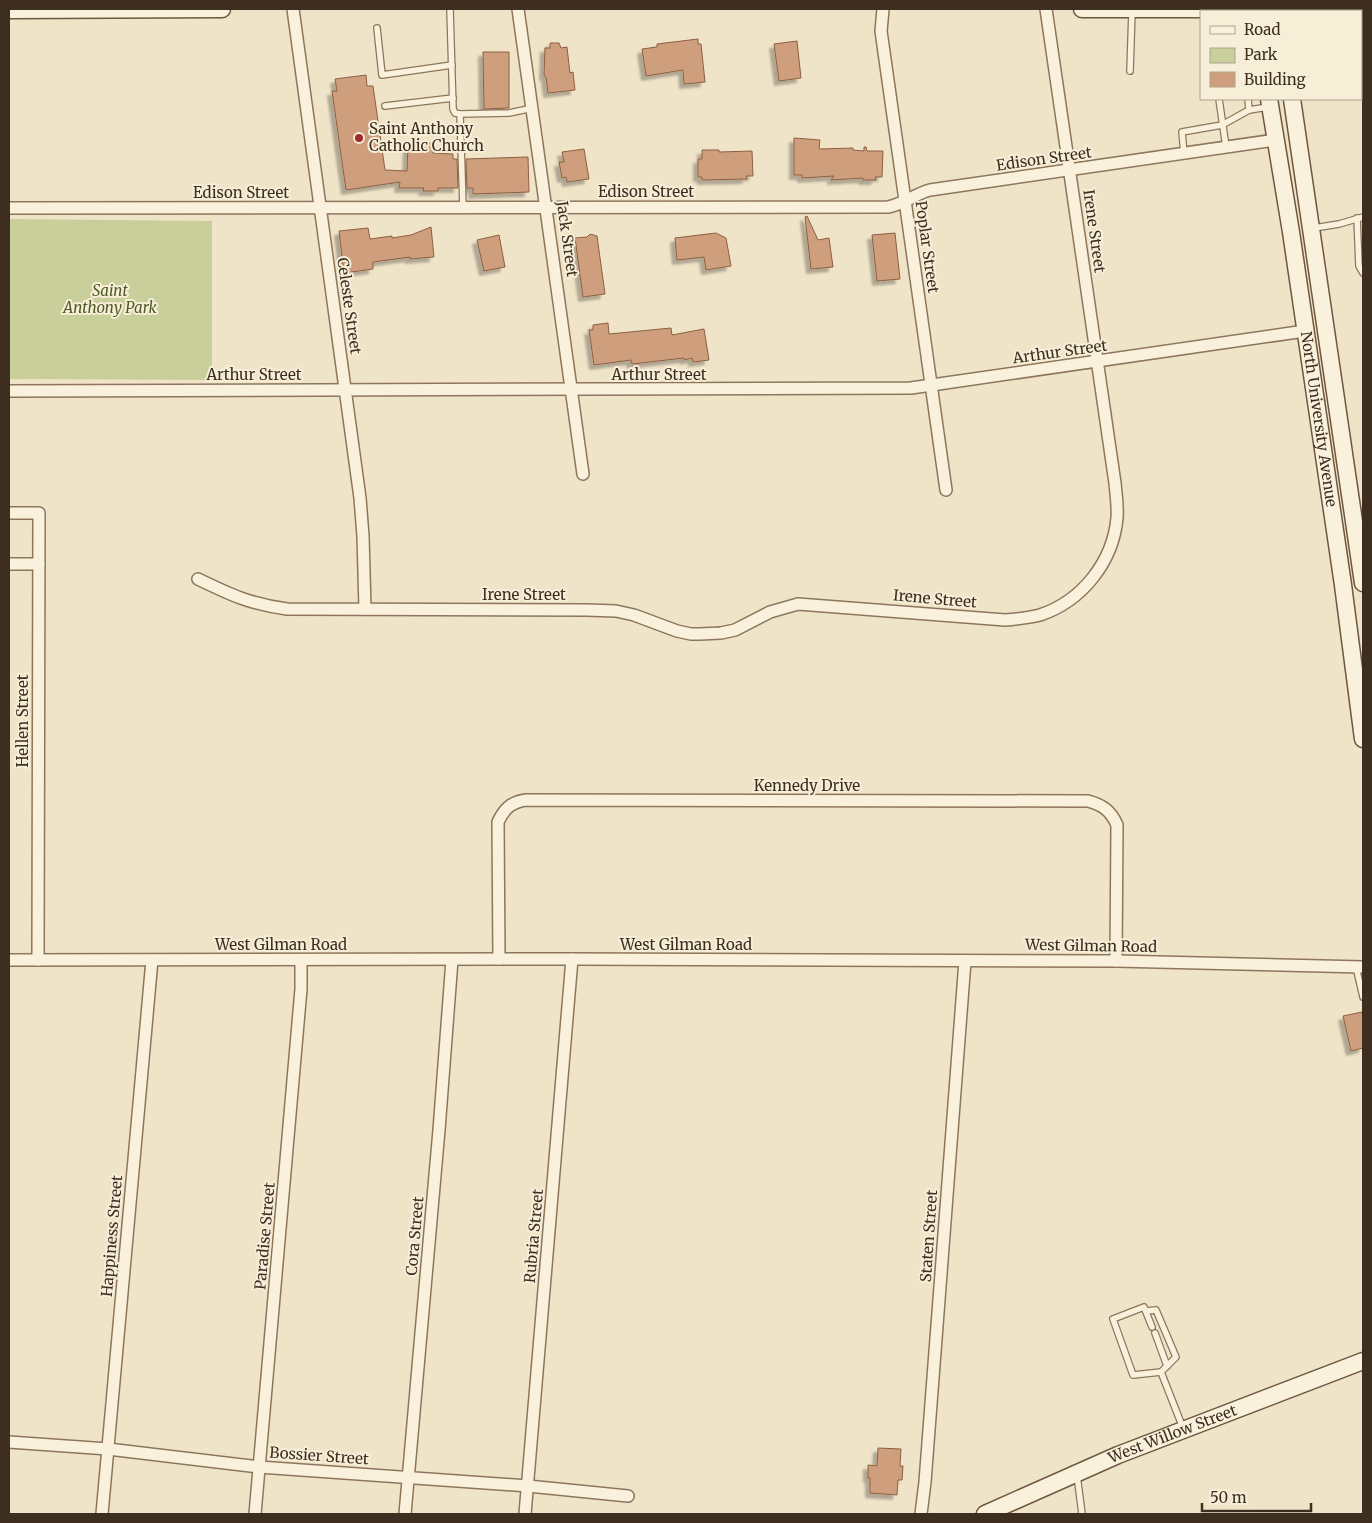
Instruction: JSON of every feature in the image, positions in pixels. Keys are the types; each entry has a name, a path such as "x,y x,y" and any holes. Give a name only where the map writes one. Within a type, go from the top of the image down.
{"main road":[{"path":"9,10 222,9"},
{"path":"1082,9 1243,9"},
{"name":"North University Avenue","path":"1292,100 1363,582"},
{"name":"North University Avenue","path":"1270,103 1343,585 1363,739"},
{"name":"West Willow Street","path":"985,1514 1118,1455 1363,1361"}],"street":[{"name":"Celeste Street","path":"293,9 360,498 365,609"},
{"name":"Jack Street","path":"518,9 584,474"},
{"name":"Poplar Street","path":"883,9 882,31 946,490"},
{"name":"Irene Street","path":"198,578 244,600 263,606 287,609 616,611 634,615 676,631 691,634 721,633 735,630 770,612 798,604 1005,620 1028,618 1061,606 1086,586 1099,570 1113,538 1117,519 1115,483 1046,9"},
{"name":"Edison Street","path":"9,208 888,207 897,206 920,193 930,190 1275,140"},
{"name":"Arthur Street","path":"9,391 892,388 932,385 1305,331"},
{"name":"Hellen Street","path":"9,513 39,512 38,960"},
{"path":"9,564 39,564"},
{"name":"Kennedy Drive","path":"499,959 498,822 503,812 511,804 526,800 662,800 1088,802 1099,804 1108,809 1117,825 1116,961"},
{"name":"West Gilman Road","path":"9,960 572,959 1116,961 1360,967"},
{"name":"Rubria Street","path":"525,1514 572,959"},
{"name":"Happiness Street","path":"102,1514 152,960"},
{"name":"Paradise Street","path":"255,1514 299,1017 301,960"},
{"name":"Cora Street","path":"406,1514 452,960"},
{"name":"Staten Street","path":"921,1514 965,961"},
{"name":"Bossier Street","path":"9,1442 108,1449 259,1467 528,1486 628,1496"}],"lane":[{"path":"450,9 453,109 455,113 509,113 532,108"},
{"path":"1130,71 1132,9"},
{"path":"376,28 382,75 452,65"},
{"path":"385,106 453,98"},
{"path":"1219,100 1226,147"},
{"path":"1248,100 1249,110"},
{"path":"1184,154 1182,132 1222,126 1249,110 1270,103"},
{"path":"460,114 463,208"},
{"path":"1312,228 1360,218 1359,266 1363,273"},
{"path":"1360,967 1363,996"},
{"path":"1145,1309 1167,1366"},
{"path":"1145,1309 1156,1310 1176,1357 1161,1372 1134,1375 1113,1319 1145,1309"},
{"path":"1161,1372 1184,1430"},
{"path":"1077,1473 1082,1514"}],"green space":[{"name":"Saint Anthony Park","path":"9,219 212,221 212,380 9,379"}],"building":[{"path":"698,39 698,44 701,44 705,82 684,84 683,70 646,76 642,49 657,47 657,44"},
{"path":"797,41 801,78 779,81 774,44"},
{"path":"550,43 559,43 561,48 567,47 570,73 573,72 575,90 548,93 546,77 544,75 545,48 550,48"},
{"path":"483,52 509,52 509,108 484,109"},
{"name":"Saint Anthony Catholic Church","path":"366,75 367,86 373,86 385,170 407,171 408,143 434,143 433,153 453,154 453,159 457,159 458,188 438,188 438,191 423,191 424,188 399,188 400,182 346,190 332,91 337,91 335,79"},
{"path":"794,138 820,140 819,149 853,148 853,150 864,151 864,147 866,147 867,151 883,151 882,177 875,177 876,180 863,180 863,178 831,180 834,176 802,178 802,175 794,175"},
{"path":"584,149 589,179 567,182 566,177 562,178 559,162 564,162 562,152"},
{"path":"702,150 719,150 719,152 752,151 753,176 746,176 747,179 702,180 702,177 698,177 698,159 702,159"},
{"path":"528,157 529,192 473,194 473,188 467,188 466,159"},
{"path":"807,216 818,240 829,238 833,267 811,269 805,217"},
{"path":"431,227 434,257 410,259 410,257 373,262 373,269 344,273 339,231 368,228 370,239 411,235"},
{"path":"716,233 726,238 731,266 706,270 704,257 677,260 675,238"},
{"path":"895,233 900,279 877,281 872,235"},
{"path":"590,234 597,236 605,294 583,297 575,238 587,237"},
{"path":"499,235 505,267 484,271 477,240"},
{"path":"608,323 609,334 671,328 672,335 704,329 709,360 693,362 692,358 685,360 684,358 632,364 631,360 594,365 589,330 593,330 593,325"},
{"path":"1362,1012 1363,1048 1351,1051 1343,1016"},
{"path":"878,1448 901,1449 900,1466 903,1466 902,1480 898,1480 897,1495 870,1493 868,1465 877,1466"}],"place":[{"name":"Saint Anthony Catholic Church","path":"359,138"}]}
